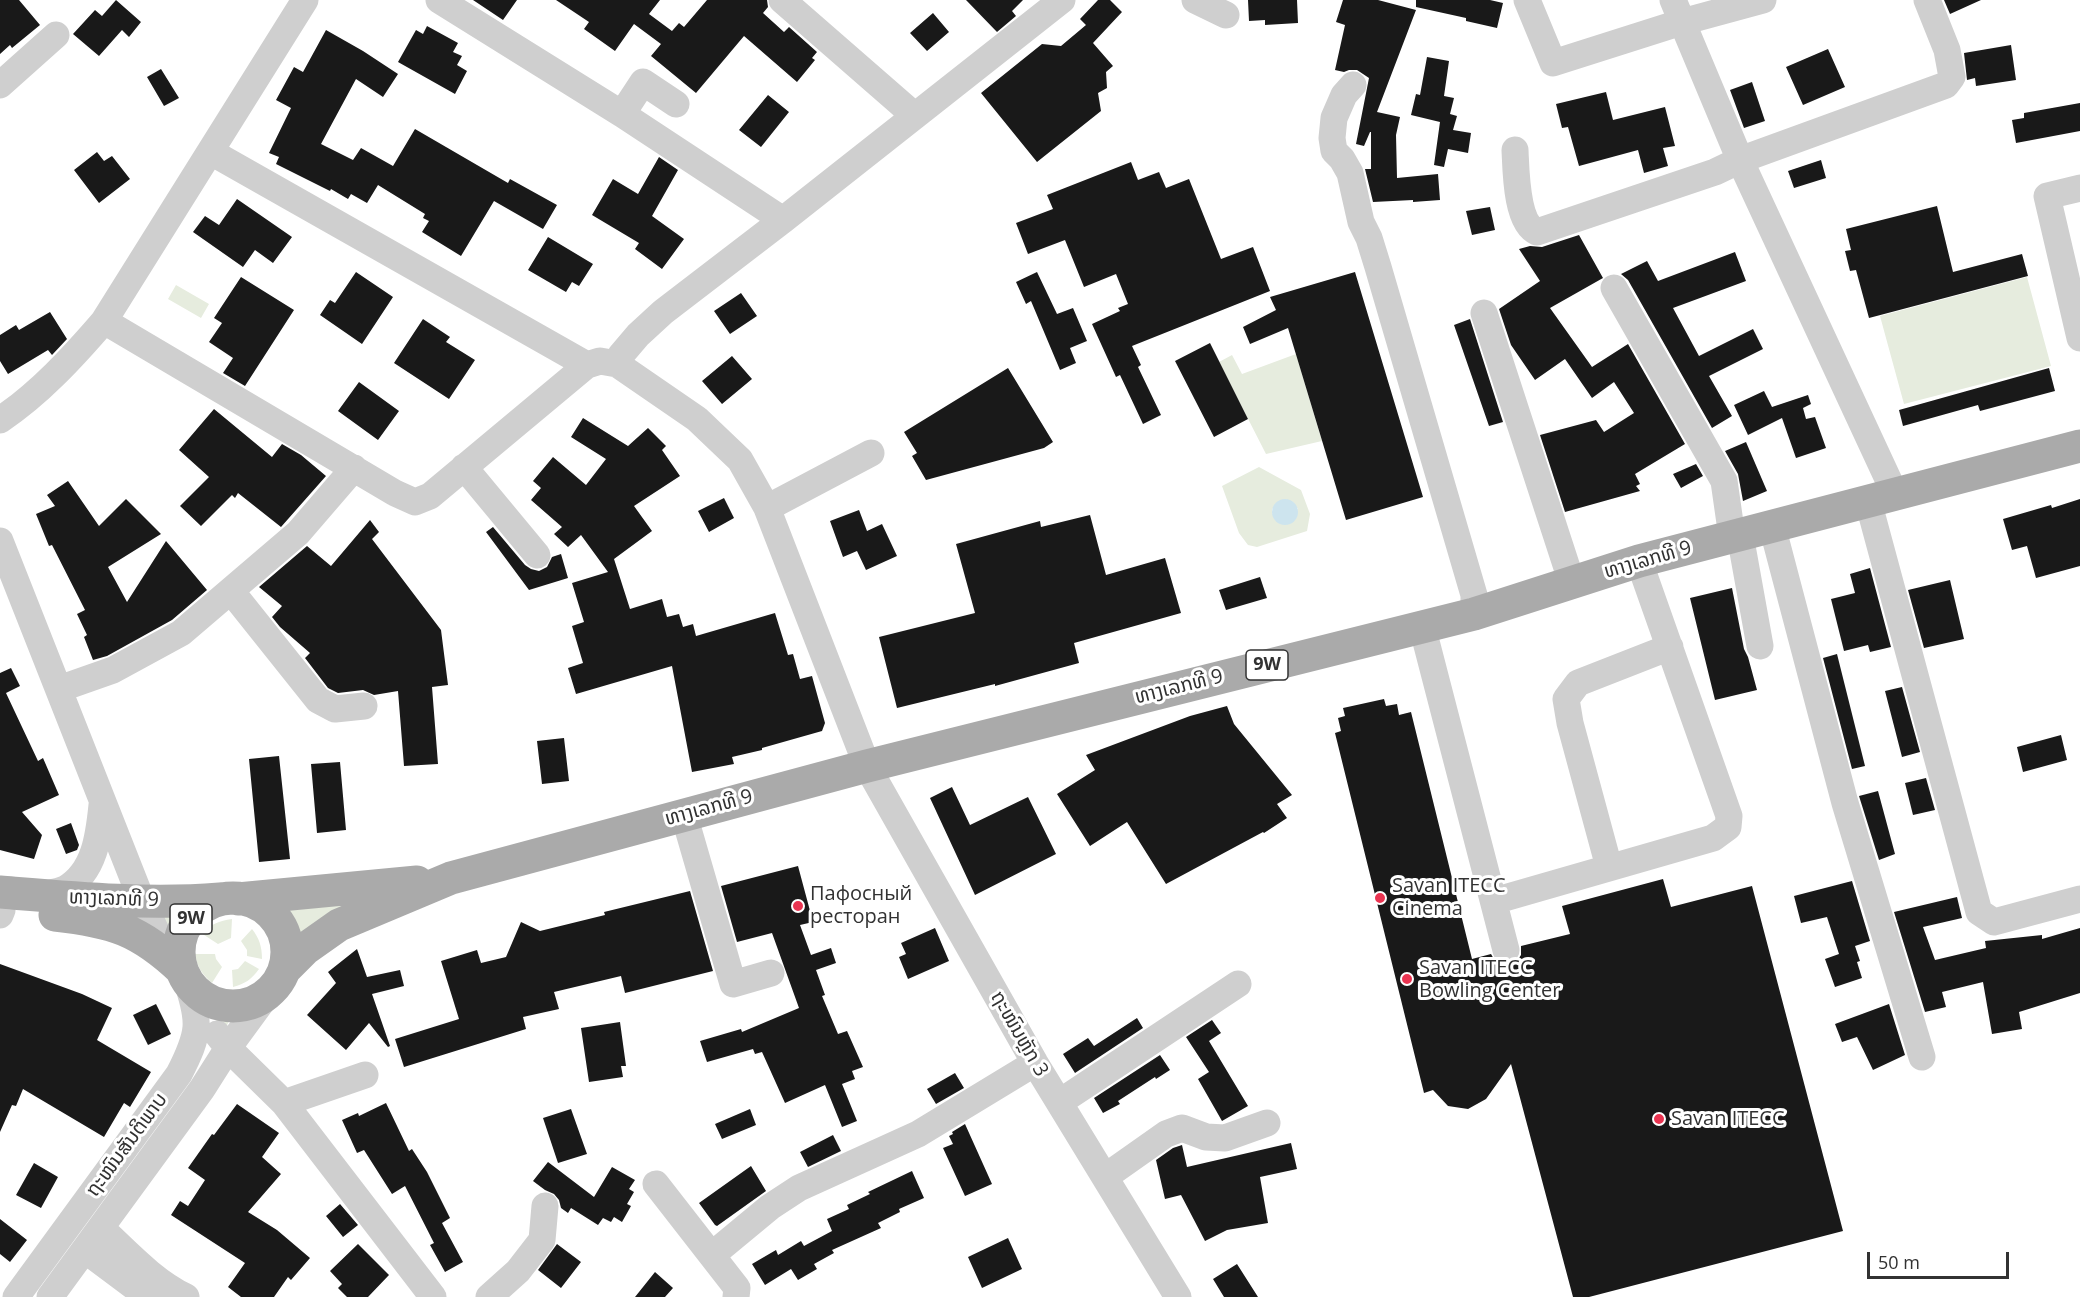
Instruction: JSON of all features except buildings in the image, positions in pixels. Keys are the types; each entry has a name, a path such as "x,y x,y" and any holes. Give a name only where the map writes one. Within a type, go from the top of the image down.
{"main road":[{"name":"ທາງເລກທີ 9","path":"1,907 90,919 117,926 140,937 207,999 235,1006 254,1002 277,981 305,949 339,925 452,878 867,766 1474,614 1639,561 2080,446"},
{"name":"ທາງເລກທີ 9","path":"1,907 42,895 142,901 192,901 452,878"},
{"name":"ທາງເລກທີ 9","path":"183,979 179,950 183,932 193,915 209,904 233,899 256,904 265,909 278,923 286,941 286,960 277,981"}],"street":[{"path":"0,420 20,407 104,321 305,0"},
{"path":"439,0 622,114 783,220"},
{"path":"782,0 915,116"},
{"path":"104,321 395,493 415,502 430,496 587,364 600,361 617,364 621,355 638,335 663,312 1062,0"},
{"path":"1195,0 1226,15"},
{"path":"1527,0 1553,63 1677,11 1763,0"},
{"path":"1515,150 1516,179 1526,223 1537,232 1715,172 1740,160 1946,86 1952,77 1947,50 1927,0"},
{"path":"1677,11 1882,497 1979,912 1994,922 2080,899"},
{"path":"0,85 56,35"},
{"path":"622,114 643,82 676,104"},
{"path":"1353,85 1344,95 1334,118 1332,138 1334,151 1350,173 1361,222 1369,238 1378,267 1474,594 1474,614"},
{"path":"211,152 587,364"},
{"path":"2080,188 2047,196 2080,338"},
{"path":"1614,288 1724,482 1760,646"},
{"path":"1484,313 1572,583"},
{"name":"ຖະໜົນຫຼັກ 3","path":"617,364 697,419 740,460 767,508 867,766 1035,1063 1178,1297"},
{"path":"767,508 871,453"},
{"path":"464,467 537,555"},
{"path":"58,689 113,670 181,633 298,533 354,468"},
{"path":"1772,526 1845,803 1922,1058"},
{"path":"0,542 7,581 58,689 142,901 183,979 228,1048 284,1103 433,1297"},
{"path":"1494,901 1713,838 1728,827 1729,816 1639,561"},
{"path":"231,591 318,700 335,709 364,706"},
{"path":"1422,626 1506,950"},
{"path":"1608,867 1570,723 1566,699 1578,683 1670,648"},
{"path":"42,895 64,889 85,871 99,834 102,801"},
{"path":"684,815 734,984 771,973"},
{"name":"ຖະໜົນສັນຕິພາບ","path":"16,1297 178,1074 192,1047 197,1026 183,979"},
{"name":"ຖະໜົນສັນຕິພາບ","path":"50,1297 102,1229 277,981"},
{"path":"1060,1102 1238,984"},
{"path":"712,1255 770,1207 799,1188 918,1134 1035,1063"},
{"path":"284,1103 365,1075"},
{"path":"1105,1177 1166,1134 1182,1128 1206,1137 1225,1138 1267,1123"},
{"path":"656,1184 737,1288 736,1297"},
{"path":"489,1297 519,1271 542,1240 545,1206"},
{"path":"102,1229 150,1273 186,1297"},
{"path":"85,1250 148,1297"}],"shaded area":[{"path":"2027,277 2051,366 1904,404 1880,316"},
{"path":"176,285 209,304 201,318 168,299"},
{"path":"1296,354 1322,441 1266,454 1219,362 1232,355 1242,374"},
{"path":"1259,467 1301,490 1310,514 1307,531 1257,547 1248,545 1239,533 1222,486","holes":["1285,499 1293,502 1298,509 1276,521 1272,509"]},
{"path":"372,895 293,940 283,917 277,910"},
{"path":"158,913 183,916 171,941"},
{"path":"232,919 231,938 218,944 201,933 215,923"},
{"path":"252,929 260,942 262,959 247,956 247,950 241,941"},
{"path":"195,954 215,954 222,967 212,983 201,970"},
{"path":"245,961 259,969 248,981 233,987 232,970 238,969"},
{"path":"211,1012 235,1014 224,1032"}],"water":[{"path":"1285,499 1294,503 1298,512 1294,521 1285,525 1276,521 1272,512 1276,503"}],"place":[{"name":"Savan ITECC Cinema","path":"1380,898"},
{"name":"Пафосный ресторан","path":"798,906"},
{"name":"Savan ITECC Bowling Center","path":"1407,979"},
{"name":"Savan ITECC","path":"1659,1119"}]}
